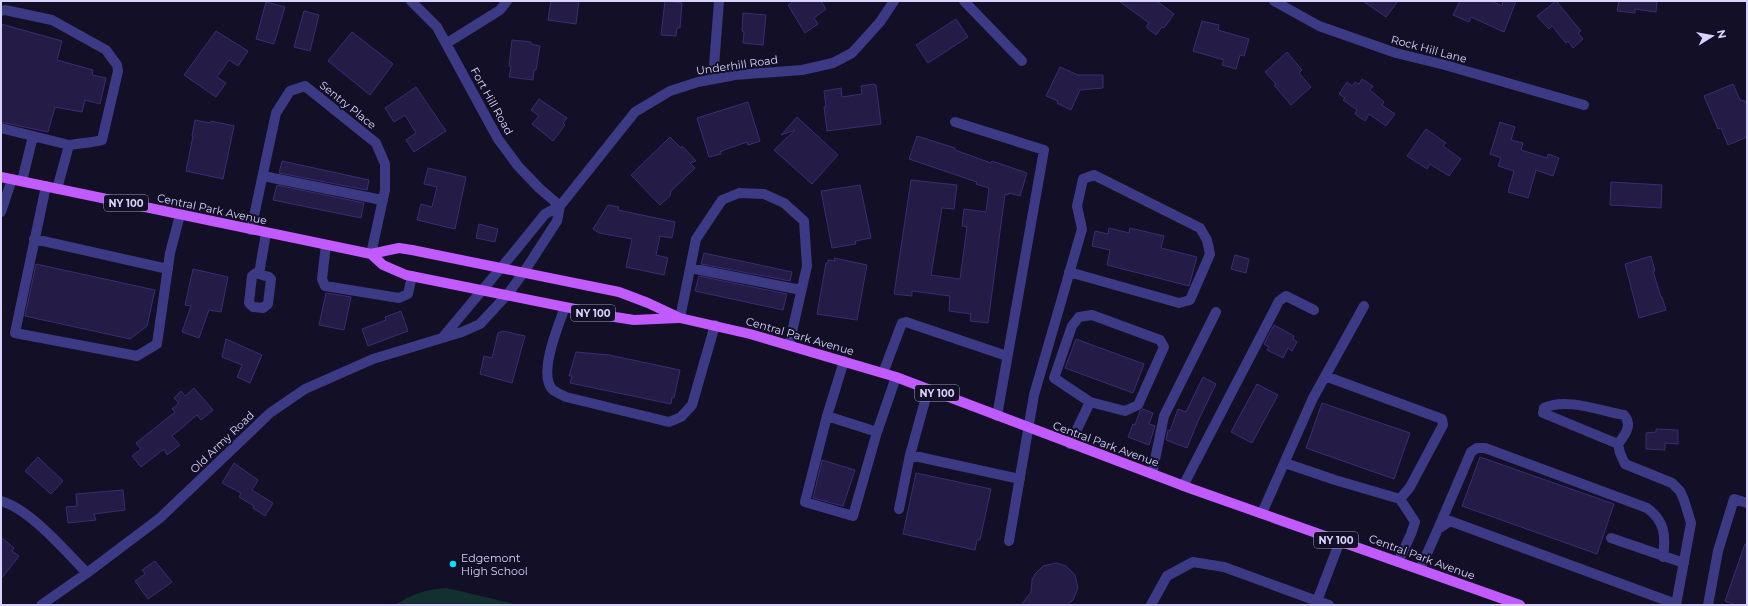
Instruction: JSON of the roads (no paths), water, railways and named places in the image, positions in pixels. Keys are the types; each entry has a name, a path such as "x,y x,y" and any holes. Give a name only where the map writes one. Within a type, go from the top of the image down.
{"main road":[{"name":"Central Park Avenue","path":"1,177 371,254 399,248 524,272 619,292 648,303 680,318"},
{"name":"Central Park Avenue","path":"371,254 383,265 394,271 412,276 634,320 680,318 715,325 844,361 896,377 1183,486 1516,604"}],"street":[{"name":"Fort Hill Road","path":"411,1 437,27 498,139 518,166 539,188 560,206"},
{"path":"447,43 500,10 507,1"},
{"path":"713,79 719,1"},
{"name":"Underhill Road","path":"483,290 544,214 560,206 635,112 670,90 698,82 735,75 802,70 833,63 852,53 880,22 894,1"},
{"path":"964,1 1022,61"},
{"name":"Rock Hill Lane","path":"1274,1 1319,26 1396,54 1445,65 1584,105"},
{"path":"1,11 5,10 52,20 106,50 117,65 118,71 102,140 69,145 1,128"},
{"name":"Sentry Place","path":"251,230 276,113 290,91 305,86 376,143 385,164 385,190 371,254"},
{"path":"955,122 1044,150 997,416"},
{"path":"1,212 17,180 33,136"},
{"path":"57,189 69,145"},
{"path":"262,176 382,200"},
{"path":"1009,541 1034,395 1069,272 1082,229 1077,206 1083,179 1094,176 1200,228 1207,240 1210,254 1190,300 1179,303 1069,272"},
{"path":"46,186 15,333 137,356 157,344 170,253 180,215"},
{"path":"680,318 696,239 722,200 740,193 764,194 784,203 804,221 807,266 789,345"},
{"name":"Underhill Road","path":"524,272 558,221 560,206"},
{"path":"259,274 266,233"},
{"path":"34,239 168,269"},
{"path":"326,245 322,279 325,286 399,298 408,294 412,276"},
{"path":"690,268 802,290"},
{"name":"Old Army Road","path":"40,605 87,573 160,518 270,413 287,401 305,389 373,359 462,332 480,324 507,295 524,272"},
{"path":"443,337 483,290"},
{"path":"1183,486 1279,301 1286,296 1314,310"},
{"path":"1262,513 1313,398 1364,306"},
{"path":"565,307 549,352 548,378 552,388 566,397 669,422 680,417 692,405 715,325"},
{"path":"1152,474 1164,416 1216,312"},
{"path":"1092,315 1160,340 1164,347 1138,405 1125,411 1090,402 1054,378 1072,326 1079,317 1092,315"},
{"path":"883,373 902,323 906,322 1007,356"},
{"path":"844,361 826,420 805,502 853,516 896,377"},
{"path":"1325,376 1442,419 1443,425 1427,459 1410,487 1400,499"},
{"path":"899,509 910,455 928,390"},
{"path":"1070,444 1090,402"},
{"path":"1562,403 1624,415 1628,419 1628,425 1626,434 1618,444 1543,413 1544,408 1550,405 1562,403"},
{"path":"826,420 878,432"},
{"path":"1438,529 1450,521 1676,605 1691,523 1680,491 1672,483 1625,464 1618,444"},
{"path":"1420,569 1471,452 1477,448 1485,448 1647,508 1654,513 1662,524 1665,544 1663,557"},
{"path":"910,455 1020,479"},
{"path":"1285,463 1335,480 1400,499 1415,522 1398,562"},
{"path":"1708,605 1718,551 1734,499 1747,504"},
{"path":"1,501 18,508 32,519 87,573"},
{"path":"1611,538 1684,564"},
{"path":"1317,601 1340,541"},
{"path":"1152,605 1167,576 1193,562 1224,567 1329,605"}],"place":[{"name":"Edgemont High School","path":"453,564"}]}
